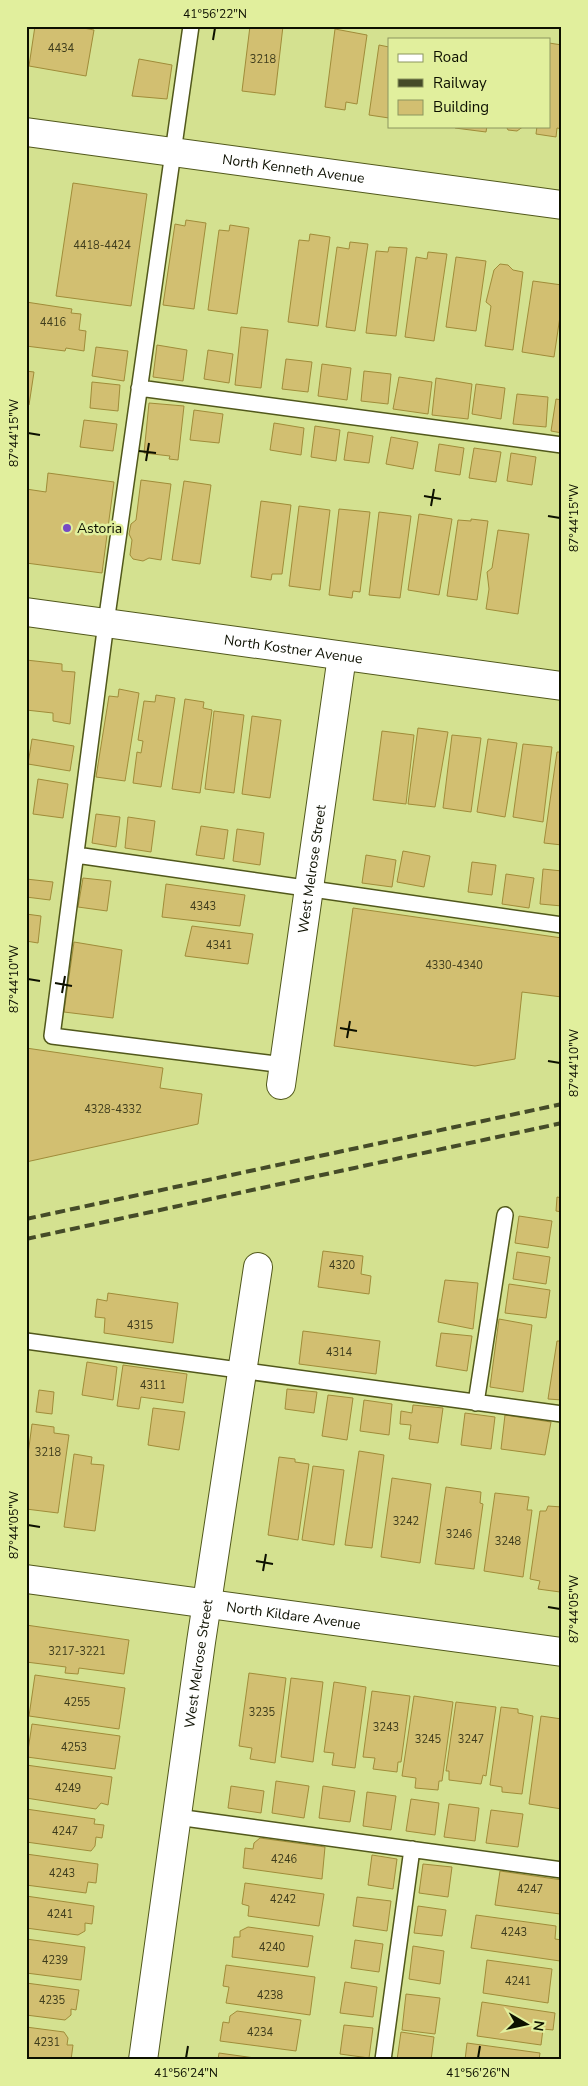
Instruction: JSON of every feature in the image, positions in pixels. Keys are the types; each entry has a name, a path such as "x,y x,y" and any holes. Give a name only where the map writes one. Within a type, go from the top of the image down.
{"street":[{"name":"North Kenneth Avenue","path":"26,132 562,205"},
{"name":"North Kostner Avenue","path":"26,612 562,686"},
{"name":"West Melrose Street","path":"283,1075 342,656"},
{"name":"West Melrose Street","path":"143,2060 206,1604 258,1267"},
{"name":"North Kildare Avenue","path":"26,1579 562,1652"}],"lane":[{"path":"191,26 138,388 52,1036 283,1075"},
{"path":"138,388 562,445"},
{"path":"76,855 562,925"},
{"path":"476,1403 504,1214"},
{"path":"26,1341 562,1414"},
{"path":"177,1817 562,1870"},
{"path":"382,2060 412,1849"}],"building":[{"path":"35,26 64,28 73,26 94,30 86,76 29,66"},
{"path":"250,26 283,26 275,95 242,91"},
{"path":"335,29 367,35 357,104 346,102 345,110 325,107"},
{"path":"550,43 562,45 562,129 557,128 556,137 536,134 537,128 550,128"},
{"path":"379,45 388,47 388,118 369,115"},
{"path":"139,59 172,65 167,99 132,96"},
{"path":"455,128 487,128 486,132"},
{"path":"507,128 521,128 517,131 508,130"},
{"path":"73,183 147,194 131,306 56,296"},
{"path":"186,220 206,223 194,309 163,305 175,224 185,226"},
{"path":"230,225 249,228 237,314 208,310 219,230 229,231"},
{"path":"310,234 330,237 318,326 288,322 299,240 309,241"},
{"path":"350,242 368,244 355,331 326,327 337,247 349,249"},
{"path":"389,247 407,248 396,336 366,333 376,251 388,252"},
{"path":"428,252 447,254 434,341 405,337 416,257 427,259"},
{"path":"456,257 486,261 476,331 446,327"},
{"path":"500,264 508,265 513,270 523,272 513,350 485,346 491,306 486,302 494,270"},
{"path":"533,281 562,285 562,303 554,357 522,352"},
{"path":"26,302 72,309 71,313 81,314 79,330 86,331 84,351 66,348 65,351 26,346"},
{"path":"241,327 268,330 261,388 235,385"},
{"path":"157,345 187,350 183,381 153,377"},
{"path":"96,347 128,351 124,381 92,376"},
{"path":"208,350 233,354 229,383 204,379"},
{"path":"286,359 312,362 308,392 282,389"},
{"path":"322,364 351,368 347,400 318,396"},
{"path":"26,371 34,372 29,405 26,405"},
{"path":"364,371 391,374 388,404 361,401"},
{"path":"399,377 432,382 428,414 393,409"},
{"path":"436,378 472,384 468,419 432,415"},
{"path":"92,382 120,385 118,411 90,408"},
{"path":"476,384 505,388 501,419 472,414"},
{"path":"517,394 548,397 546,427 513,424"},
{"path":"556,399 562,400 562,433 551,431"},
{"path":"149,403 184,406 178,460 169,459 170,456 144,453"},
{"path":"194,410 223,414 219,443 190,440"},
{"path":"84,420 117,424 113,451 80,447"},
{"path":"274,423 304,428 301,455 270,450"},
{"path":"315,426 340,430 336,461 311,457"},
{"path":"348,432 373,436 369,463 344,460"},
{"path":"391,437 418,442 413,469 386,464"},
{"path":"439,444 464,448 460,475 435,471"},
{"path":"474,448 501,452 496,482 469,478"},
{"path":"511,453 536,457 532,485 507,481"},
{"name":"Astoria","path":"48,473 114,482 102,573 26,563 26,489 46,492"},
{"path":"141,480 171,484 161,560 149,558 143,561 133,559 130,555 132,540 129,534 131,524 136,520"},
{"path":"184,481 211,485 200,564 172,560"},
{"path":"261,501 291,505 282,574 272,574 271,580 251,577"},
{"path":"299,506 330,510 320,590 289,586"},
{"path":"339,509 370,512 360,592 353,591 352,598 329,595"},
{"path":"379,512 411,516 400,598 369,595"},
{"path":"419,514 452,519 439,595 408,590"},
{"path":"471,519 488,521 477,600 447,596 458,520 471,521"},
{"path":"498,530 529,534 518,614 486,609 489,589 487,572 492,568"},
{"path":"26,660 62,664 62,671 75,672 70,724 53,721 53,713 26,710"},
{"path":"119,689 139,693 125,781 96,777 109,696 118,697"},
{"path":"156,695 175,698 161,787 133,783 137,752 141,753 143,741 138,740 144,701 155,702"},
{"path":"185,699 204,702 203,708 212,710 200,793 172,789"},
{"path":"214,711 244,715 234,793 205,789"},
{"path":"252,716 281,720 270,798 242,794"},
{"path":"418,728 448,732 435,807 408,804"},
{"path":"382,731 414,735 406,804 373,800"},
{"path":"452,735 481,738 471,812 443,808"},
{"path":"32,739 74,746 70,771 28,764"},
{"path":"488,739 517,743 505,817 477,812"},
{"path":"523,744 552,747 543,822 513,817"},
{"path":"557,752 562,752 562,845 544,843"},
{"path":"38,779 68,784 63,818 33,814"},
{"path":"96,814 120,817 116,847 92,843"},
{"path":"128,817 155,821 151,852 125,848"},
{"path":"201,826 228,830 224,859 196,855"},
{"path":"237,829 264,833 260,865 233,861"},
{"path":"403,851 430,856 424,887 397,882"},
{"path":"366,855 396,860 392,887 362,883"},
{"path":"472,862 496,865 492,895 468,892"},
{"path":"543,869 562,871 562,906 540,904"},
{"path":"506,874 534,878 529,908 502,904"},
{"path":"83,878 111,881 107,911 78,907"},
{"path":"26,879 53,882 50,900 26,897"},
{"path":"166,884 245,895 240,926 162,917"},
{"path":"353,908 562,938 562,997 522,992 515,1059 475,1066 334,1046"},
{"path":"26,914 41,916 38,943 26,941"},
{"path":"192,926 253,934 248,964 185,956"},
{"path":"74,942 122,950 113,1018 64,1012"},
{"path":"26,1048 163,1068 160,1088 202,1094 198,1124 26,1162"},
{"path":"557,1197 562,1198 562,1212 556,1211"},
{"path":"519,1216 552,1221 548,1248 515,1243"},
{"path":"323,1251 363,1256 361,1274 371,1276 369,1294 318,1287"},
{"path":"517,1252 550,1257 546,1284 513,1279"},
{"path":"445,1280 478,1283 473,1329 438,1322"},
{"path":"509,1284 550,1290 546,1318 505,1313"},
{"path":"108,1293 178,1303 173,1343 104,1333 105,1318 95,1317 97,1299 107,1301"},
{"path":"499,1319 532,1325 523,1392 490,1387"},
{"path":"303,1331 380,1341 376,1374 299,1364"},
{"path":"441,1333 472,1336 467,1371 436,1366"},
{"path":"557,1341 562,1341 562,1400 548,1399"},
{"path":"87,1362 117,1367 113,1400 82,1395"},
{"path":"123,1365 187,1374 183,1403 141,1397 139,1409 117,1406"},
{"path":"287,1389 317,1392 314,1413 285,1409"},
{"path":"39,1390 54,1392 52,1414 36,1412"},
{"path":"328,1395 353,1398 347,1440 322,1436"},
{"path":"364,1400 392,1404 389,1435 360,1431"},
{"path":"413,1405 443,1408 438,1443 409,1439 411,1425 400,1424 401,1411 412,1413"},
{"path":"153,1408 185,1412 179,1450 148,1445"},
{"path":"465,1413 495,1417 491,1449 461,1445"},
{"path":"505,1415 551,1422 545,1455 501,1449"},
{"path":"32,1424 54,1427 54,1433 69,1435 58,1513 26,1509 26,1470"},
{"path":"359,1451 384,1455 372,1548 345,1545"},
{"path":"74,1454 92,1457 91,1464 104,1465 95,1531 64,1527"},
{"path":"279,1457 295,1459 295,1462 309,1464 298,1540 268,1535"},
{"path":"313,1466 344,1470 334,1545 302,1540"},
{"path":"392,1478 431,1484 420,1563 381,1557"},
{"path":"446,1487 481,1492 480,1503 483,1504 474,1569 435,1564"},
{"path":"495,1493 529,1497 527,1510 532,1510 523,1577 484,1571"},
{"path":"548,1506 562,1507 560,1592 538,1589 540,1581 530,1579 540,1511 546,1511"},
{"path":"26,1625 129,1640 124,1674 79,1668 78,1674 65,1673 66,1667 26,1662"},
{"path":"249,1673 286,1678 275,1763 250,1759 252,1748 239,1746"},
{"path":"35,1675 125,1688 119,1729 29,1716"},
{"path":"291,1678 323,1682 313,1762 281,1757"},
{"path":"334,1682 366,1687 355,1768 332,1765 334,1753 324,1752"},
{"path":"372,1691 410,1696 401,1762 398,1762 397,1772 373,1769 375,1758 363,1757"},
{"path":"414,1696 453,1702 442,1781 439,1781 438,1790 415,1788 416,1778 402,1776"},
{"path":"456,1702 496,1707 486,1776 483,1775 481,1784 449,1780 449,1771 446,1771"},
{"path":"501,1707 518,1709 518,1713 533,1716 522,1794 502,1792 502,1787 490,1785"},
{"path":"541,1716 562,1719 562,1809 529,1804"},
{"path":"32,1724 120,1736 115,1769 27,1757"},
{"path":"26,1765 112,1777 108,1805 101,1803 96,1809 26,1798"},
{"path":"276,1781 309,1786 304,1818 272,1813"},
{"path":"231,1786 264,1791 261,1813 228,1808"},
{"path":"323,1786 355,1791 350,1822 319,1818"},
{"path":"367,1792 396,1796 391,1830 363,1826"},
{"path":"411,1799 439,1803 435,1835 406,1831"},
{"path":"449,1804 479,1808 475,1841 444,1837"},
{"path":"26,1809 95,1819 94,1824 104,1825 102,1838 96,1837 95,1846 91,1851 26,1842"},
{"path":"491,1810 523,1814 518,1847 486,1843"},
{"path":"260,1838 325,1847 322,1879 243,1868 245,1848 253,1849 254,1843"},
{"path":"26,1854 98,1864 96,1883 88,1882 86,1893 26,1885"},
{"path":"372,1855 397,1859 393,1889 368,1885"},
{"path":"423,1864 452,1867 448,1897 419,1893"},
{"path":"500,1871 562,1880 560,1914 495,1905"},
{"path":"245,1883 324,1894 319,1926 248,1916 249,1906 242,1904"},
{"path":"26,1896 94,1906 92,1924 85,1923 85,1931 78,1935 26,1928"},
{"path":"357,1897 391,1901 387,1931 353,1926"},
{"path":"418,1906 446,1910 442,1936 414,1933"},
{"path":"476,1915 556,1926 555,1939 562,1940 560,1961 471,1948"},
{"path":"248,1927 313,1936 308,1967 232,1957 234,1937 240,1937 240,1931"},
{"path":"26,1939 85,1947 81,1980 26,1973"},
{"path":"355,1940 383,1944 379,1972 351,1968"},
{"path":"413,1946 444,1951 440,1984 409,1979"},
{"path":"487,1960 552,1969 548,2003 483,1993"},
{"path":"226,1965 315,1977 310,2015 226,2003 229,1987 223,1986"},
{"path":"345,1982 377,1987 373,2017 340,2013"},
{"path":"26,1983 79,1990 76,2010 71,2009 71,2015 65,2020 26,2015"},
{"path":"406,1994 440,1998 435,2034 402,2030"},
{"path":"482,2002 555,2013 553,2030 543,2029 541,2045 477,2036"},
{"path":"237,2011 301,2020 296,2051 220,2041 223,2022 229,2023 230,2016"},
{"path":"344,2025 373,2028 369,2058 340,2054"},
{"path":"26,2027 64,2032 68,2038 67,2045 73,2045 71,2060 26,2060"},
{"path":"401,2032 434,2037 431,2060 397,2060"},
{"path":"467,2043 540,2053 539,2060 465,2060"},
{"path":"219,2053 269,2060 218,2060"}],"railway":[{"path":"26,1219 562,1104"},
{"path":"26,1239 562,1123"}],"place":[{"name":"Astoria","path":"67,528"}]}
